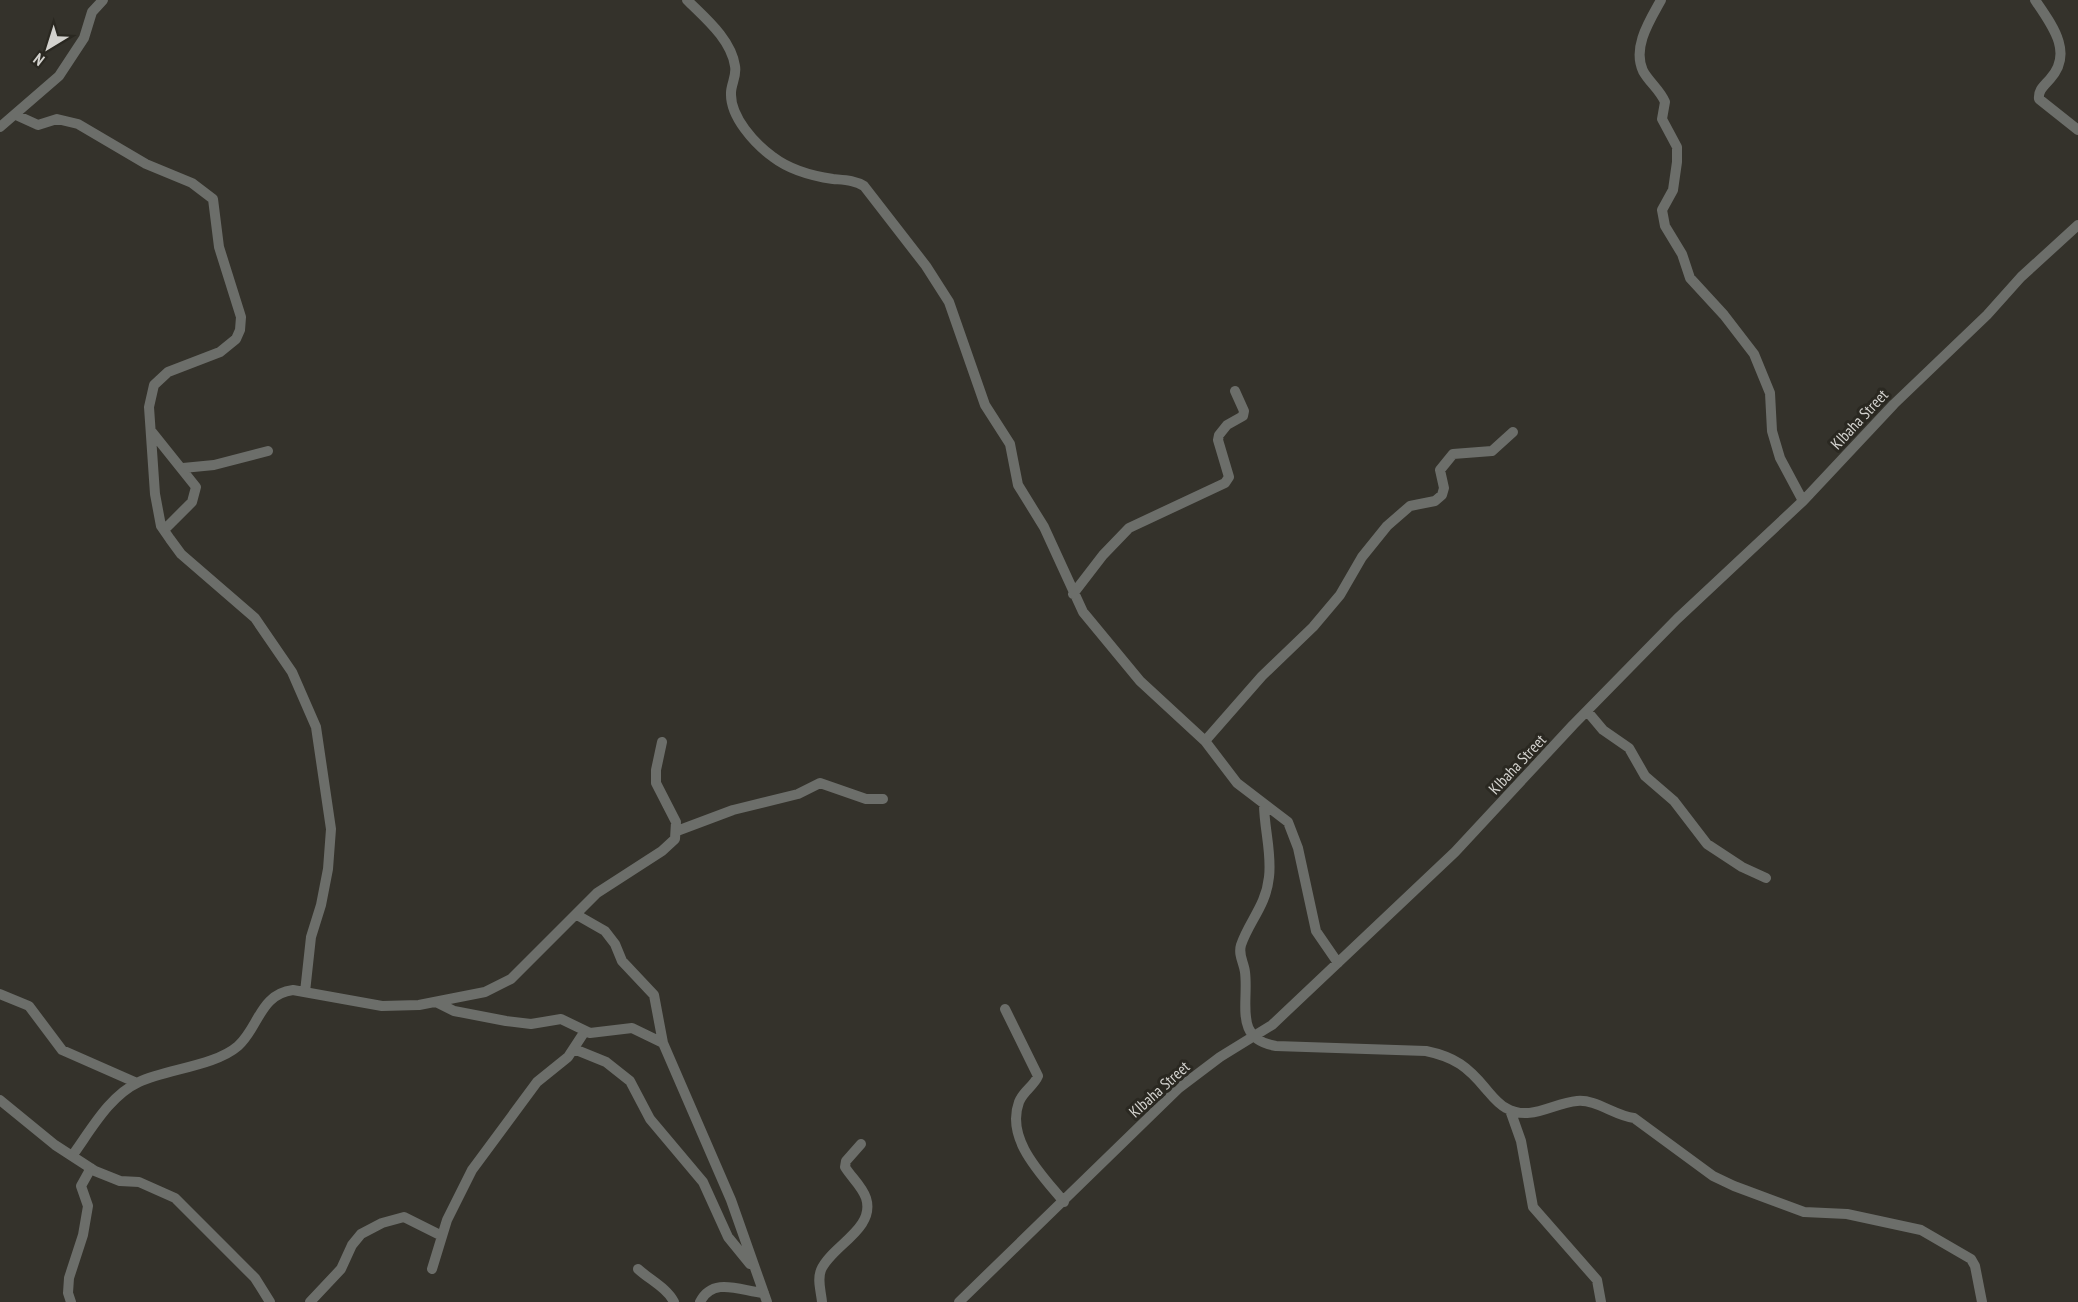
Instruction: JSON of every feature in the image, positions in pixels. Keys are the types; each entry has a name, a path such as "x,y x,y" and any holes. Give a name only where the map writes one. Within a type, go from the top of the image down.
{"street":[{"path":"0,127 16,115 29,99 52,85 84,38 92,12 103,0"},
{"path":"687,0 719,34 731,53 736,67 731,102 740,121 752,137 774,158 795,170 817,177 854,181 864,186 940,287 949,302 985,405 1010,444 1018,485 1044,527 1083,612 1122,661 1205,741 1237,783 1292,828 1316,931 1338,963"},
{"path":"1661,0 1644,32 1640,60 1643,71 1665,102 1662,118 1677,147 1674,185 1662,210 1662,216 1668,233 1682,254 1690,278 1724,315 1754,354 1770,393 1772,431 1780,458 1803,501"},
{"path":"2035,0 2060,42 2062,53 2055,74 2040,90 2039,99 2078,130"},
{"path":"16,115 38,125 57,119 78,124 146,164 192,183 213,199 219,247 241,317 240,330 236,339 220,352 168,372 154,385 149,407 155,494 164,530 181,554 255,618 292,672 316,727 330,829 328,869 321,905 311,937 305,992"},
{"name":"KIbaha Street","path":"959,1302 1179,1088 1289,1010 1455,852 1587,711 1708,588 1803,501 1894,404 1987,315 2021,277 2078,225"},
{"path":"1073,594 1091,568 1129,528 1225,483 1229,477 1218,440 1222,430 1243,416 1244,411 1234,391"},
{"path":"152,432 196,487 196,493 176,520 164,530"},
{"path":"1205,741 1262,676 1313,627 1340,595 1362,557 1387,526 1410,506 1435,501 1442,495 1444,488 1440,470 1452,454 1492,451 1513,432"},
{"path":"183,468 214,465 268,451"},
{"path":"1587,711 1603,730 1629,748 1645,776 1674,801 1707,844 1742,867 1766,878"},
{"path":"72,1156 106,1109 137,1083 229,1052 244,1040 270,1000 282,991 305,992 382,1006 438,1003 496,989 526,966 618,878 670,844 677,831 674,816 656,783 656,770 662,742"},
{"path":"677,831 734,810 798,794 820,783 866,799 883,799"},
{"path":"1264,804 1269,880 1259,913 1240,950 1245,971 1245,1015 1254,1037 1262,1043 1276,1046 1426,1051 1442,1054 1463,1064 1497,1102 1510,1110 1534,1112 1575,1101 1587,1102 1617,1115 1637,1119 1713,1176 1785,1206 1804,1212 1847,1215 1921,1230 1971,1259 1975,1266 1982,1302"},
{"path":"577,915 605,931 615,944 622,961 649,988 658,1008 663,1043 731,1200 766,1297"},
{"path":"0,994 28,1006 62,1050 137,1083"},
{"path":"438,1003 454,1011 513,1022 531,1024 561,1019 600,1034 621,1028 632,1028 663,1043"},
{"path":"1005,1009 1038,1076 1020,1100 1016,1114 1018,1136 1035,1164 1064,1202"},
{"path":"432,1269 453,1207 472,1170 537,1082 560,1064 585,1030"},
{"path":"573,1049 606,1062 630,1081 650,1119 703,1182 728,1237 753,1266"},
{"path":"0,1100 91,1168 120,1181 149,1185 175,1198 255,1278 270,1302"},
{"path":"1510,1110 1521,1141 1533,1207 1597,1280 1601,1302"},
{"path":"822,1302 818,1280 822,1269 837,1248 850,1238 867,1209 866,1198 845,1167 846,1161 861,1144"},
{"path":"70,1302 69,1278 83,1235 88,1206 81,1186 91,1168"},
{"path":"310,1302 341,1269 352,1245 367,1230 404,1217 442,1236"},
{"path":"638,1269 654,1284 668,1291 674,1302"},
{"path":"699,1302 707,1291 723,1286 766,1297"}]}
